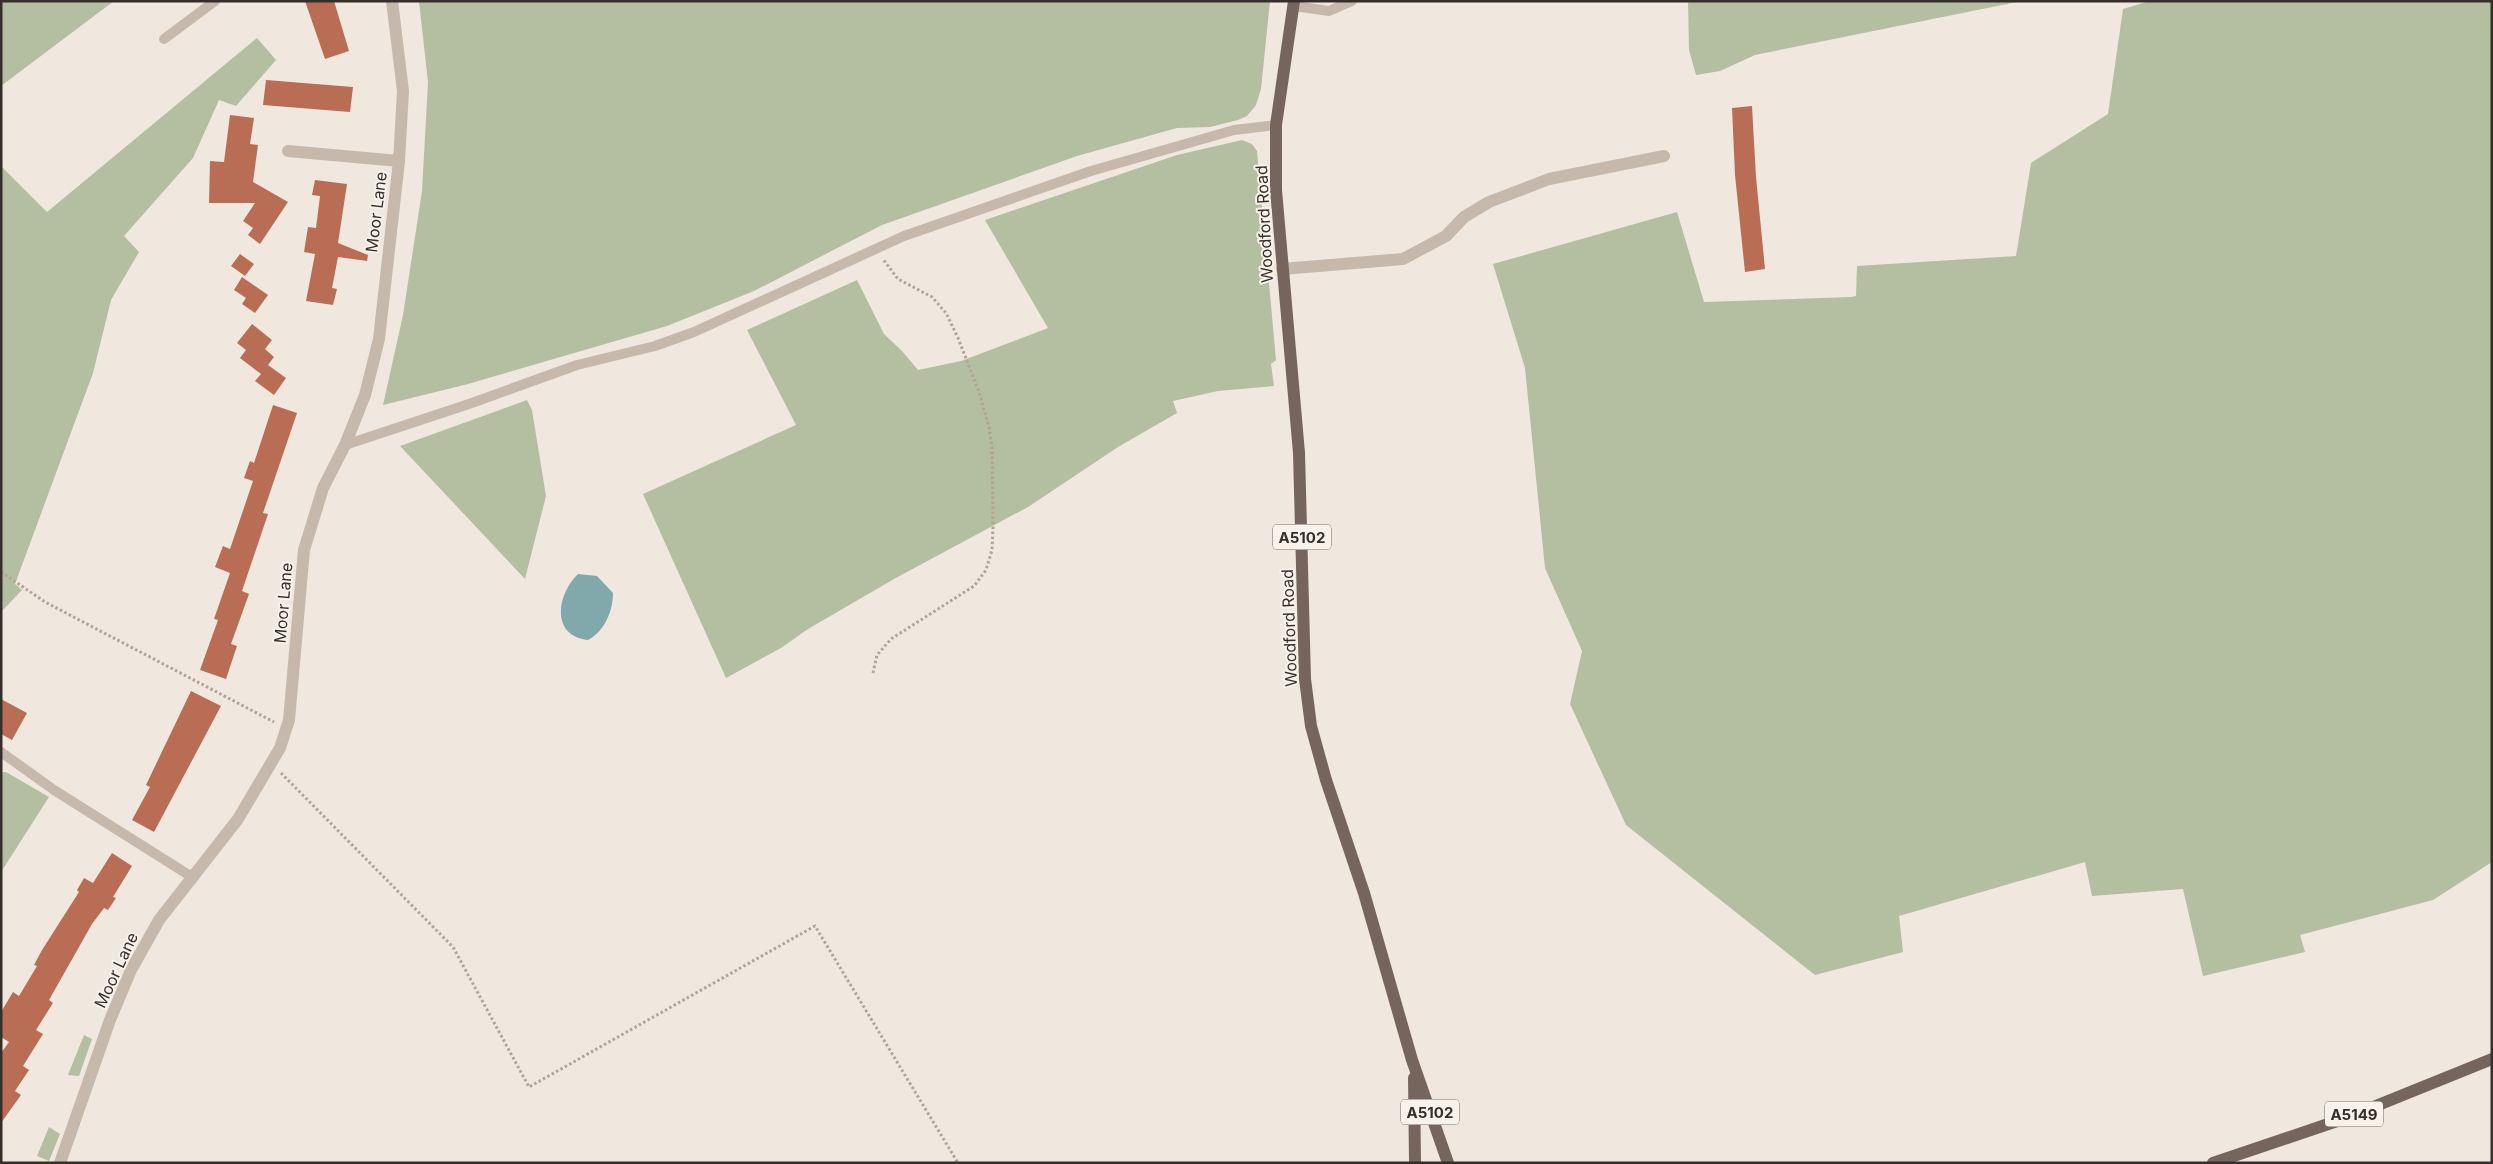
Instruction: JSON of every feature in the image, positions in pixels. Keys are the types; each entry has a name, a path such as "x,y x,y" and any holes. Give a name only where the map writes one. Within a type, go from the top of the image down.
{"main road":[{"name":"Woodford Road","path":"1294,4 1276,124 1276,190 1299,453 1305,679 1311,726 1326,780 1364,893 1412,1060 1448,1163"},
{"name":"A5149","path":"2213,1163 2346,1118 2492,1059"},
{"name":"Woodford Road","path":"1412,1060 1416,1123 1415,1163"}],"street":[{"name":"Moor Lane","path":"60,1163 110,1020 130,970 158,920 238,818 280,748 286,728 292,690 304,550 323,488 345,444 365,394 375,362 399,161 403,91 392,1"},
{"path":"288,151 399,161"},
{"path":"1282,269 1403,259 1446,236 1464,217 1490,202 1549,179 1664,156"}],"lane":[{"path":"164,39 215,1"},
{"path":"1294,4 1329,11 1352,1"},
{"path":"345,444 469,404 577,365 655,346 694,332 904,236 1099,168 1234,130 1276,124"},
{"path":"1,752 54,790 192,876"}],"path":[{"path":"873,673 877,655 890,639 974,586 986,570 992,550 993,528 992,447 989,426 979,392 958,338 946,313 932,297 898,279 886,266 878,248"},
{"path":"1,572 45,602 286,728"},
{"path":"272,763 453,947 529,1087 815,926 958,1163"}],"green space":[{"path":"1,1 114,1 1,86"},
{"path":"419,1 1270,1 1261,89 1256,105 1247,116 1210,127 1177,128 1077,156 882,225 754,291 667,326 468,384 383,405 403,315 422,191 428,82"},
{"path":"1688,1 2022,1 1755,55 1720,71 1696,75 1689,50"},
{"path":"2150,1 2492,1 2492,862 2433,900 2300,935 2305,952 2203,976 2183,889 2092,896 2085,862 1899,916 1903,952 1815,975 1626,825 1570,704 1582,651 1545,568 1525,368 1493,264 1677,212 1704,302 1851,297 1856,296 1857,266 2016,256 2031,163 2108,114 2123,9"},
{"path":"257,38 276,60 236,106 219,100 193,158 124,236 139,252 111,300 93,373 15,584 22,590 1,612 1,166 47,212"},
{"path":"1242,140 1252,144 1257,151 1276,360 1271,364 1274,386 1218,391 1173,401 1177,413 1118,447 1028,507 894,579 808,629 781,648 726,678 643,494 796,425 747,330 857,280 884,334 918,370 961,361 1048,328 985,220 1177,155"},
{"path":"527,400 532,410 546,496 525,579 400,446"},
{"path":"1,772 6,772 49,797 1,872"},
{"path":"84,1035 92,1039 79,1076 68,1075"},
{"path":"49,1127 60,1134 49,1161 37,1156"}],"water":[{"path":"578,574 597,576 613,593 607,620 599,631 588,640 576,637 567,631 561,613 565,592"}],"building":[{"path":"305,1 334,1 349,51 325,59"},
{"path":"266,80 353,87 350,112 263,105"},
{"path":"1752,106 1756,177 1765,269 1745,272 1735,175 1732,108"},
{"path":"230,115 254,118 250,144 258,145 253,182 288,202 260,244 248,235 253,228 243,221 255,203 209,203 210,161 224,162"},
{"path":"315,180 347,184 338,243 368,255 367,261 338,257 332,288 337,289 333,305 306,301 315,254 304,252 308,227 316,228 320,196 312,195"},
{"path":"240,254 254,264 245,276 231,266"},
{"path":"242,277 268,295 255,313 242,304 246,298 234,290"},
{"path":"252,324 272,340 265,349 274,357 268,365 286,378 274,395 255,381 261,374 240,358 246,350 237,343"},
{"path":"273,405 297,413 263,513 268,514 242,591 249,594 231,644 237,646 226,679 200,670 218,620 214,619 230,573 215,567 223,546 230,549 253,481 244,478 250,461 254,463"},
{"path":"191,691 221,706 154,832 132,820 150,787 146,785"},
{"path":"1,699 27,713 12,740 1,734"},
{"path":"112,853 132,866 113,897 116,898 108,910 104,908 92,924 49,1000 53,1003 36,1030 43,1034 23,1066 29,1070 15,1091 21,1095 1,1123 1,1053 9,1042 1,1037 1,1012 13,992 19,996 37,966 34,965 42,950 79,892 77,890 84,878 93,883"}]}
